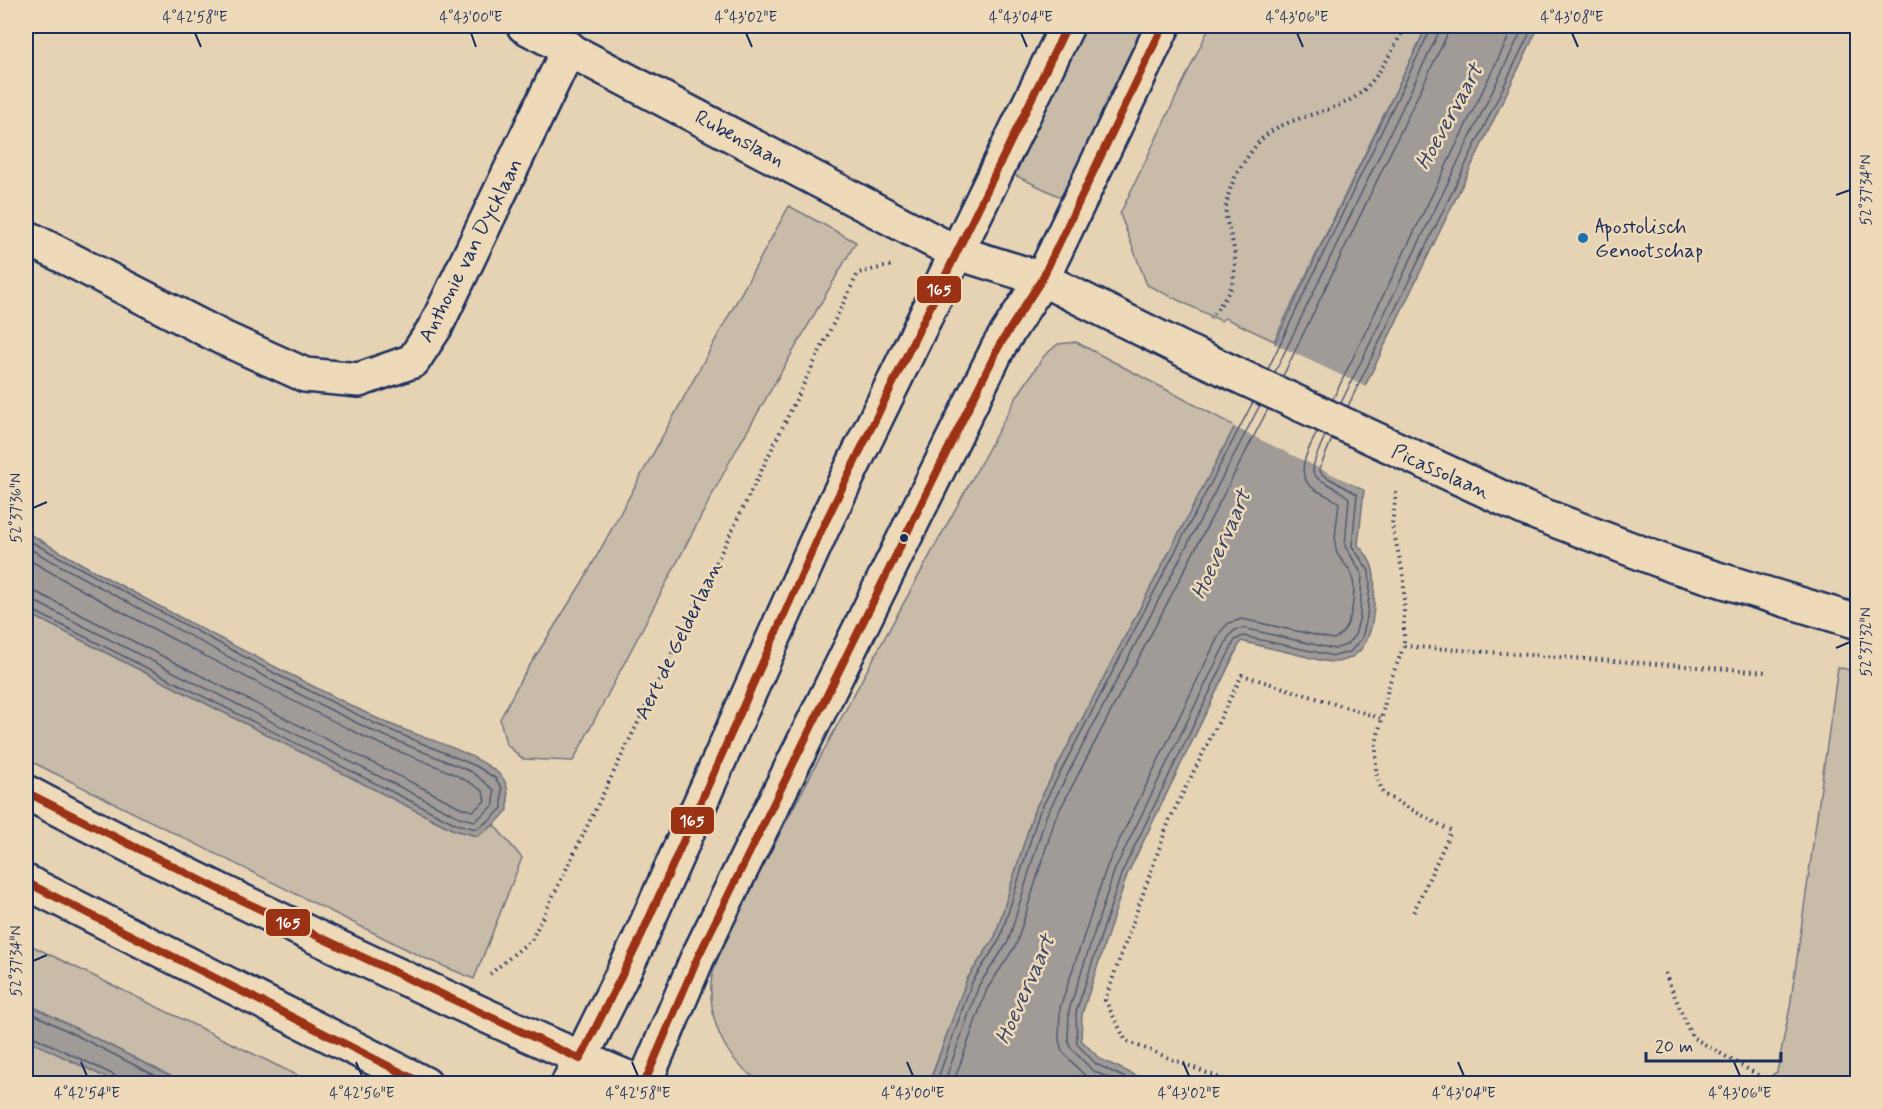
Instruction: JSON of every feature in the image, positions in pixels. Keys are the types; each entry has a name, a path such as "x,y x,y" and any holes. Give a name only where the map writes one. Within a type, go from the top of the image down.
{"main road":[{"name":"Rubenslaan","path":"525,26 955,252 1041,279"},
{"path":"574,1071 638,943 822,529 1067,26"},
{"path":"26,792 110,836 475,1011 574,1071 643,1083 697,959 994,356 1041,279 1163,26"},
{"name":"Anthonie van Dycklaan","path":"26,237 223,338 305,375 359,380 413,360 436,326 569,48"},
{"name":"Picassolaan","path":"1041,279 1398,452 1526,509 1675,566 1857,622"},
{"path":"26,882 425,1083"}],"path":[{"path":"1197,356 1233,282 1236,245 1227,220 1228,190 1259,141 1285,125 1323,114 1354,98 1375,79 1406,26"},
{"name":"Aert de Gelderlaan","path":"475,1011 490,974 532,939 858,273 955,252"},
{"path":"1398,452 1392,525 1404,578 1404,646 1380,718 1376,744 1376,773 1383,794 1450,831 1413,913"},
{"path":"1404,646 1768,672"},
{"path":"1235,1083 1126,1041 1105,1000 1169,821 1242,675 1380,718"},
{"path":"1665,973 1692,1037 1758,1075 1755,1083"}],"shaded area":[{"path":"1083,26 1153,26 1067,200 1010,173"},
{"path":"1210,26 1427,26 1274,341 1225,318 1221,321 1147,285 1120,214"},
{"path":"789,206 856,242 730,461 573,761 523,759 506,744 500,719 520,681 583,581"},
{"path":"1076,342 1235,426 1034,811 995,937 967,979 929,1083 767,1084 753,1077 732,1056 713,1015 711,984 725,940 827,744 1016,398 1044,356 1058,344"},
{"path":"26,612 454,830 477,836 494,825 522,858 474,979 422,957 26,759"},
{"path":"1838,667 1857,672 1857,1074 1842,1083 1760,1083 1777,1072 1790,1007"},
{"path":"26,943 313,1083 185,1083 172,1077 26,1003"},
{"path":"26,1038 28,1040 117,1083 26,1083"}],"water":[{"name":"Hoevervaart","path":"1427,26 1539,26 1325,469 1364,490 1358,545 1372,565 1375,587 1372,623 1366,642 1354,656 1346,660 1331,662 1241,641 1127,875 1082,1014 1081,1040 1100,1059 1152,1083 929,1084 967,979 995,937 1034,811 1235,426"},
{"path":"26,532 155,604 374,717 454,748 485,764 505,781 508,790 508,810 494,825 477,836 454,830 26,612"},
{"path":"26,1003 185,1083 117,1083 28,1040 26,1038"}],"pier":[{"path":"1271,342 1366,387 1329,468 1365,487 1367,491 1232,426"}],"transit line":[{"name":"165","path":"26,792 232,896 580,1059 638,943 822,529 1067,26"},
{"name":"165","path":"644,1084 697,959 999,346 1042,279 1163,26"},
{"name":"165","path":"26,882 424,1084"}],"place":[{"name":"Apostolisch Genootschap","path":"1583,238"}]}
